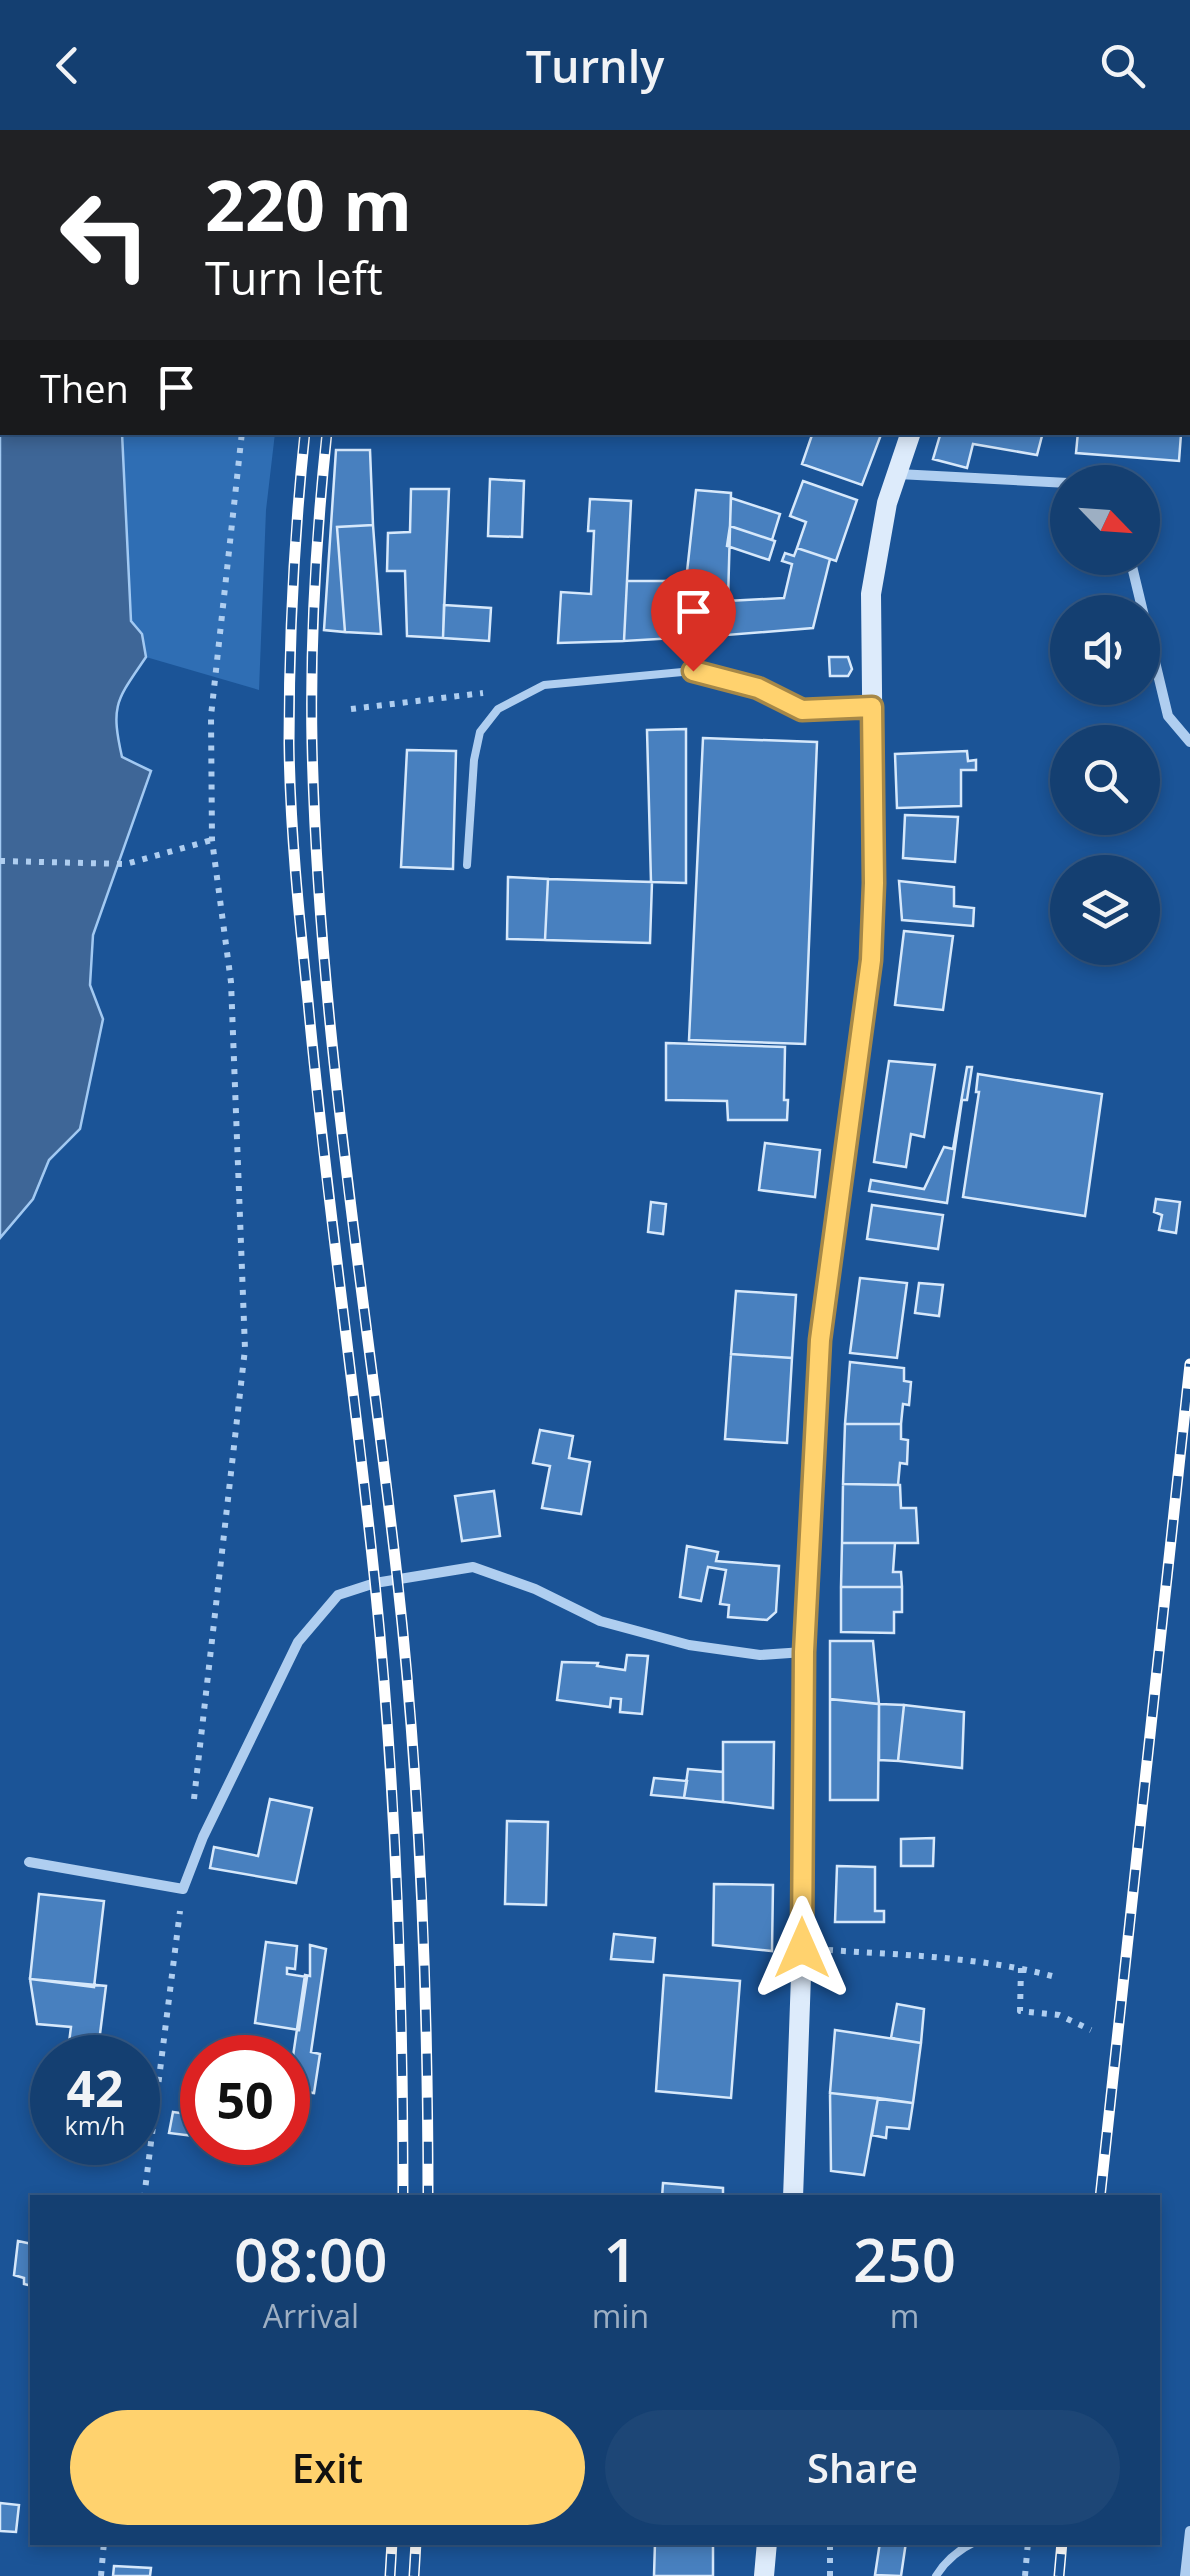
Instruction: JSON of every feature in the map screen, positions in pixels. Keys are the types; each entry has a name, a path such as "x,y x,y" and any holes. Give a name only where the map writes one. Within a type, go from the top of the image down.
{"main road":[{"path":"793,2195 802,1948 804,1652 820,1340 871,960 871,594 887,503 910,435"},
{"path":"764,2576 767,2545"}],"street":[{"path":"897,474 1050,482"},
{"path":"1134,575 1168,716 1190,742"},
{"path":"29,1862 183,1890 203,1837 298,1642 338,1595 375,1583 472,1567 536,1588 600,1622 672,1640 760,1655 804,1652"},
{"path":"1185,2576 1190,2531"}],"lane":[{"path":"468,865 474,760 480,732 498,708 544,686 693,671 758,688 802,710 872,707"},
{"path":"936,2576 968,2545"}],"path":[{"path":"192,1810 245,1348 231,982 212,840 212,716 242,435"},
{"path":"351,710 486,693"},
{"path":"0,861 126,864 212,840"},
{"path":"144,2195 183,1890"},
{"path":"802,1948 933,1957 1022,1968 1052,1976"},
{"path":"1022,1968 1020,2011 1058,2016 1092,2030"},
{"path":"101,2576 104,2545"},
{"path":"830,2545 830,2576"},
{"path":"1025,2576 1028,2545"}],"shaded area":[{"path":"0,435 122,435 131,621 142,634 146,657 122,694 117,725 122,757 151,771 93,935 90,985 103,1019 80,1129 49,1160 33,1199 0,1238"},
{"path":"122,435 275,435 266,510 259,690 146,657 142,634 131,622"}],"building":[{"path":"812,435 881,435 862,485 802,464"},
{"path":"940,435 1042,435 1037,455 973,444 967,468 933,459"},
{"path":"1078,435 1181,435 1179,461 1076,453"},
{"path":"336,450 370,450 373,525 337,527 345,632 324,630"},
{"path":"490,479 524,481 522,537 488,536"},
{"path":"803,481 857,500 836,561 797,548 806,522 790,516"},
{"path":"411,489 449,489 443,638 407,636 405,571 387,571 388,533 410,532"},
{"path":"696,490 731,493 727,635 624,641 627,581 686,581"},
{"path":"731,498 780,514 772,540 730,526"},
{"path":"590,499 631,501 624,641 558,643 561,592 591,594 594,531 588,531"},
{"path":"373,525 381,634 345,632 337,527"},
{"path":"730,526 775,541 769,560 727,546"},
{"path":"797,548 830,559 813,628 727,635 727,601 784,598 792,564 782,561 785,553 794,556"},
{"path":"444,605 491,608 489,641 443,638"},
{"path":"829,657 848,657 852,669 848,676 830,676"},
{"path":"686,729 686,883 651,882 647,730"},
{"path":"703,738 817,742 805,1044 689,1040"},
{"path":"407,750 456,751 453,869 401,867"},
{"path":"967,751 968,761 976,760 976,770 961,770 961,806 897,808 895,754"},
{"path":"905,815 958,817 955,862 903,858"},
{"path":"508,877 548,879 545,940 507,939"},
{"path":"548,879 652,882 650,943 545,940"},
{"path":"899,881 954,887 954,906 974,908 973,926 902,920"},
{"path":"904,931 953,936 943,1010 895,1005"},
{"path":"666,1043 785,1047 787,1120 728,1120 727,1101 666,1100"},
{"path":"889,1061 935,1065 924,1137 911,1134 906,1167 874,1162"},
{"path":"967,1067 972,1067 967,1100 962,1100 947,1203 869,1191 871,1180 924,1189 944,1147 953,1149"},
{"path":"978,1074 1102,1094 1085,1216 963,1197 979,1092"},
{"path":"765,1143 820,1150 815,1197 759,1190"},
{"path":"1156,1199 1180,1202 1176,1233 1159,1230 1162,1215 1154,1212"},
{"path":"651,1202 666,1204 663,1234 648,1232"},
{"path":"872,1205 943,1215 938,1249 867,1239"},
{"path":"860,1278 907,1283 897,1358 850,1353"},
{"path":"919,1283 943,1285 939,1316 915,1313"},
{"path":"736,1291 796,1295 792,1358 731,1354"},
{"path":"731,1354 792,1358 787,1443 725,1439"},
{"path":"850,1362 904,1368 904,1381 911,1382 909,1405 903,1404 901,1424 845,1424"},
{"path":"845,1424 901,1424 901,1439 908,1440 907,1464 900,1463 898,1485 843,1484"},
{"path":"540,1430 573,1436 569,1458 590,1462 581,1514 542,1508 550,1466 533,1463"},
{"path":"843,1484 900,1485 901,1508 916,1508 918,1543 842,1543"},
{"path":"494,1491 500,1536 462,1541 455,1496"},
{"path":"842,1543 895,1543 893,1572 901,1572 902,1587 841,1587"},
{"path":"687,1546 718,1552 716,1561 779,1566 776,1612 767,1620 728,1617 729,1605 720,1604 726,1570 708,1567 701,1601 680,1597"},
{"path":"841,1587 902,1587 902,1612 894,1612 894,1633 841,1632"},
{"path":"830,1641 873,1641 879,1704 830,1699"},
{"path":"627,1655 648,1656 642,1714 620,1712 621,1699 611,1698 610,1707 557,1700 562,1662 598,1663 597,1666 625,1670"},
{"path":"830,1699 879,1704 878,1800 830,1800"},
{"path":"879,1704 904,1705 898,1761 879,1760"},
{"path":"904,1705 964,1712 962,1768 898,1761"},
{"path":"723,1742 774,1742 773,1808 723,1802"},
{"path":"688,1769 723,1772 723,1802 684,1798"},
{"path":"654,1778 687,1781 684,1798 651,1795"},
{"path":"270,1799 312,1808 296,1883 210,1868 214,1847 258,1856"},
{"path":"507,1821 548,1822 546,1905 505,1904"},
{"path":"934,1838 933,1866 901,1866 901,1839"},
{"path":"837,1866 875,1867 875,1911 884,1911 884,1922 835,1922"},
{"path":"714,1884 773,1885 772,1951 713,1945"},
{"path":"39,1894 104,1901 94,1987 30,1979"},
{"path":"614,1934 655,1938 653,1962 611,1959"},
{"path":"266,1942 297,1946 295,1969 287,1968 287,1974 307,1977 299,2030 255,2023"},
{"path":"310,1945 326,1949 311,2052 320,2054 314,2093 310,2093 310,2035 296,2035 305,1975 310,1976"},
{"path":"664,1975 740,1981 731,2098 656,2091"},
{"path":"30,1979 106,1986 100,2035 70,2035 71,2027 37,2024"},
{"path":"897,2004 924,2009 921,2043 891,2038"},
{"path":"835,2030 921,2043 913,2103 830,2093"},
{"path":"830,2093 878,2098 864,2175 831,2171"},
{"path":"878,2098 913,2103 909,2129 887,2127 886,2138 872,2135"},
{"path":"173,2112 180,2113 180,2134 169,2133"},
{"path":"663,2183 723,2188 723,2195 662,2195"},
{"path":"18,2241 30,2244 30,2286 14,2275"},
{"path":"0,2503 19,2505 16,2532 0,2531"},
{"path":"655,2545 713,2545 713,2576 654,2576"},
{"path":"880,2545 906,2545 901,2576 875,2575"},
{"path":"114,2566 151,2568 150,2576 113,2576"}],"railway":[{"path":"305,435 291,626 291,808 315,1074 382,1661 397,1890 403,2195"},
{"path":"327,435 313,626 316,848 333,1056 397,1576 412,1731 424,1964 428,2195"},
{"path":"1100,2195 1190,1364"},
{"path":"390,2576 392,2545"},
{"path":"414,2576 416,2545"},
{"path":"1059,2576 1062,2545"}],"route":[{"path":"693,671 758,688 802,710 872,707 871,960 820,1340 804,1652 802,1948"}]}
